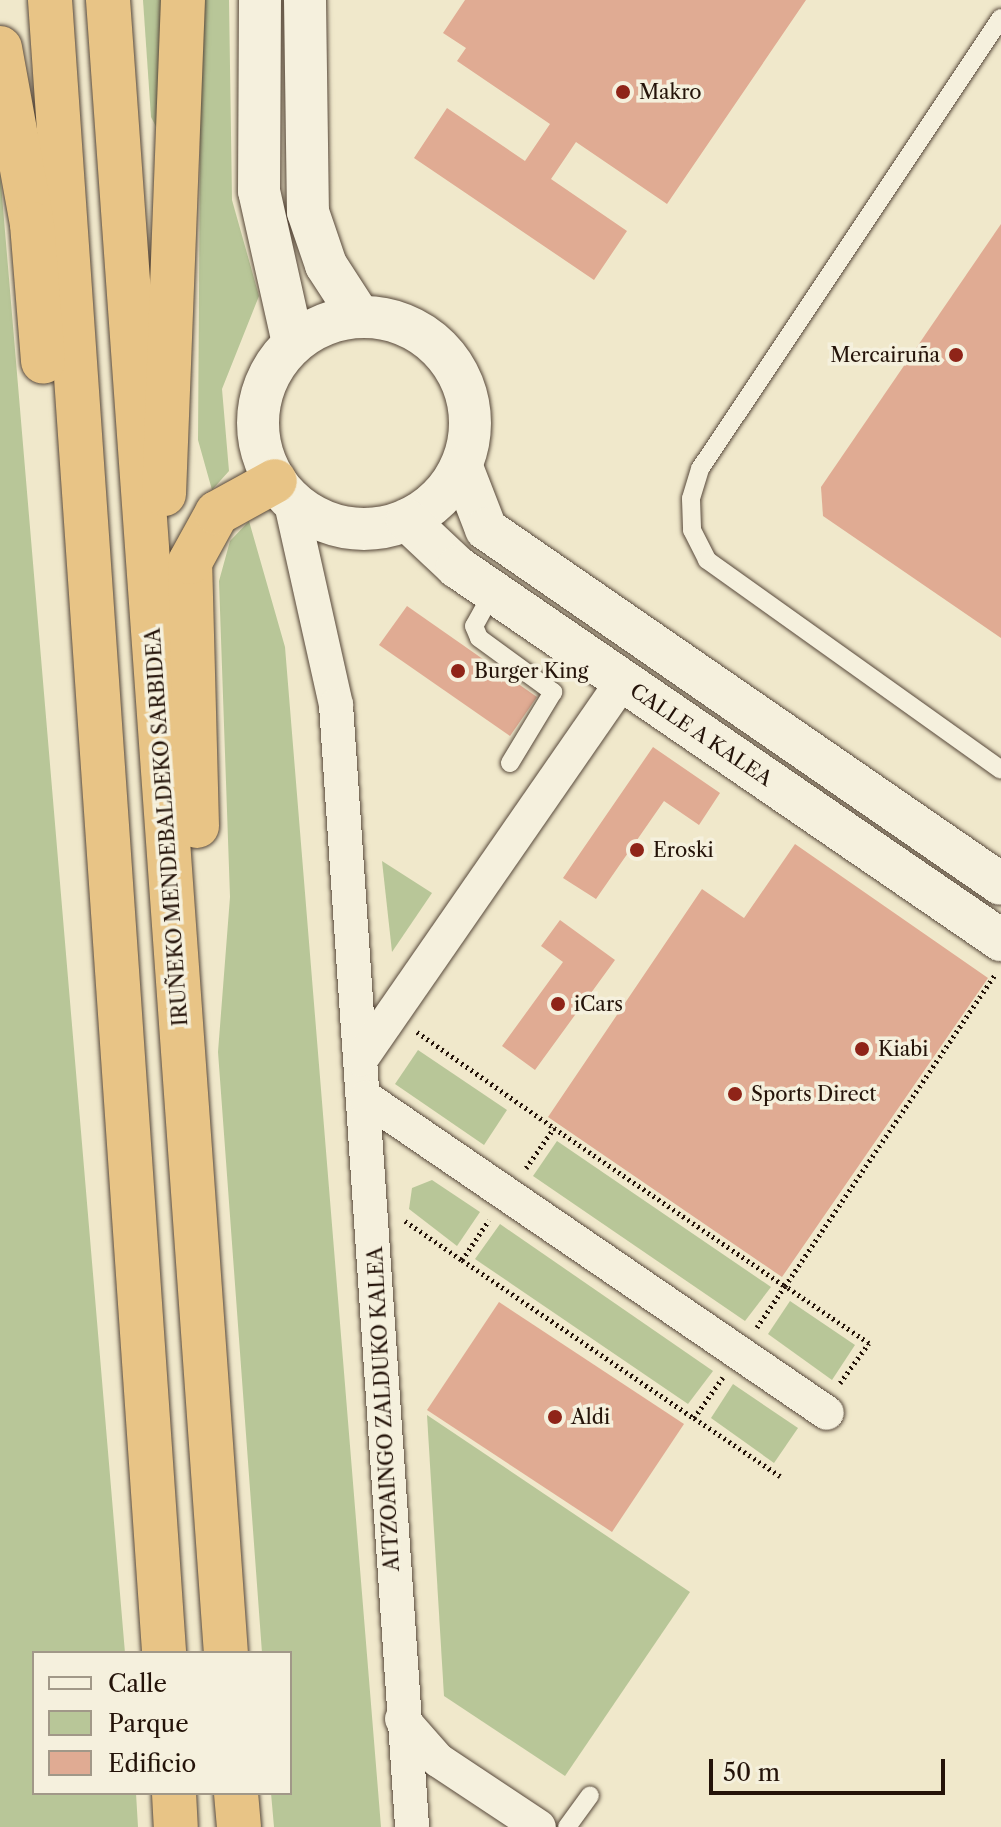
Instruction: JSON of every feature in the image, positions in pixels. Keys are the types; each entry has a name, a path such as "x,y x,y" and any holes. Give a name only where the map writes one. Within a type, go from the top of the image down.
{"highway":[{"path":"50,0 164,1651"},
{"name":"IRUÑEKO MENDEBALDEKO SARBIDEA","path":"108,0 226,1651"},
{"path":"150,591 169,463 183,0"},
{"path":"0,48 32,224 87,911 144,1388"},
{"path":"187,1104 201,912 190,562 217,513 283,490"},
{"path":"174,1795 176,1827"},
{"path":"236,1795 239,1827"}],"street":[{"path":"260,0 259,191 293,343"},
{"path":"305,0 308,212 326,265 359,316"},
{"path":"359,316 394,320 427,336 452,363 468,395 471,431 462,467 430,507 407,520 346,527 283,490 258,432 260,400 293,343 323,324 359,316"},
{"path":"462,467 486,529 1001,884"},
{"name":"AITZOAINGO ZALDUKO KALEA","path":"283,490 336,705 366,1098 402,1719 412,1827"},
{"name":"CALLE A KALEA","path":"407,520 493,592 623,681 1000,955"},
{"path":"361,1059 623,681"},
{"path":"366,1098 827,1413"},
{"path":"402,1719 438,1760 539,1827"}],"lane":[{"path":"1001,18 700,469 691,499 692,530 707,560 1001,770"},
{"path":"493,592 474,626 479,638 553,692 510,763"},
{"path":"567,1827 590,1795"}],"path":[{"path":"753,1333 1000,955"},
{"path":"414,1031 869,1343 841,1383"},
{"path":"521,1175 554,1128"},
{"path":"462,1260 493,1214"},
{"path":"397,1216 780,1476"},
{"path":"694,1418 726,1373"}],"green space":[{"path":"143,0 165,0 164,142 151,117"},
{"path":"201,0 229,0 232,200 259,296 222,389 229,471 212,490 198,440"},
{"path":"0,172 125,1651 32,1651 32,1795 136,1795 138,1827 0,1827"},
{"path":"249,521 285,647 381,1827 274,1827 271,1795 292,1795 292,1651 262,1651 218,1052 230,897 219,581 230,541"},
{"path":"382,861 432,893 392,952"},
{"path":"418,1050 507,1110 484,1145 395,1084"},
{"path":"557,1141 771,1287 745,1321 533,1176"},
{"path":"432,1180 480,1212 457,1246 409,1209 412,1188"},
{"path":"500,1224 713,1371 688,1404 475,1259"},
{"path":"790,1301 855,1345 832,1380 768,1334"},
{"path":"733,1384 798,1428 774,1463 711,1418"},
{"path":"427,1415 690,1592 565,1776 444,1696"}],"building":[{"name":"Makro","path":"465,0 806,0 667,204 576,142 551,179 627,231 594,280 414,158 447,108 525,161 550,124 457,61 466,48 443,33"},
{"name":"Mercairuña","path":"1001,224 1001,638 823,516 821,487"},
{"name":"Burger King","path":"407,606 537,697 510,736 379,645"},
{"path":"653,747 720,793 699,825 664,801 596,899 563,878"},
{"path":"795,844 988,978 782,1277 548,1117 702,889 744,918"},
{"name":"iCars","path":"560,920 615,960 535,1070 502,1046 563,962 541,946"},
{"name":"Aldi","path":"499,1302 684,1424 612,1532 427,1410"}],"place":[{"name":"Makro","path":"623,92"},
{"name":"Mercairuña","path":"956,355"},
{"name":"Burger King","path":"458,671"},
{"name":"Eroski","path":"637,850"},
{"name":"iCars","path":"558,1004"},
{"name":"Kiabi","path":"862,1049"},
{"name":"Sports Direct","path":"735,1094"},
{"name":"Aldi","path":"555,1417"}]}
